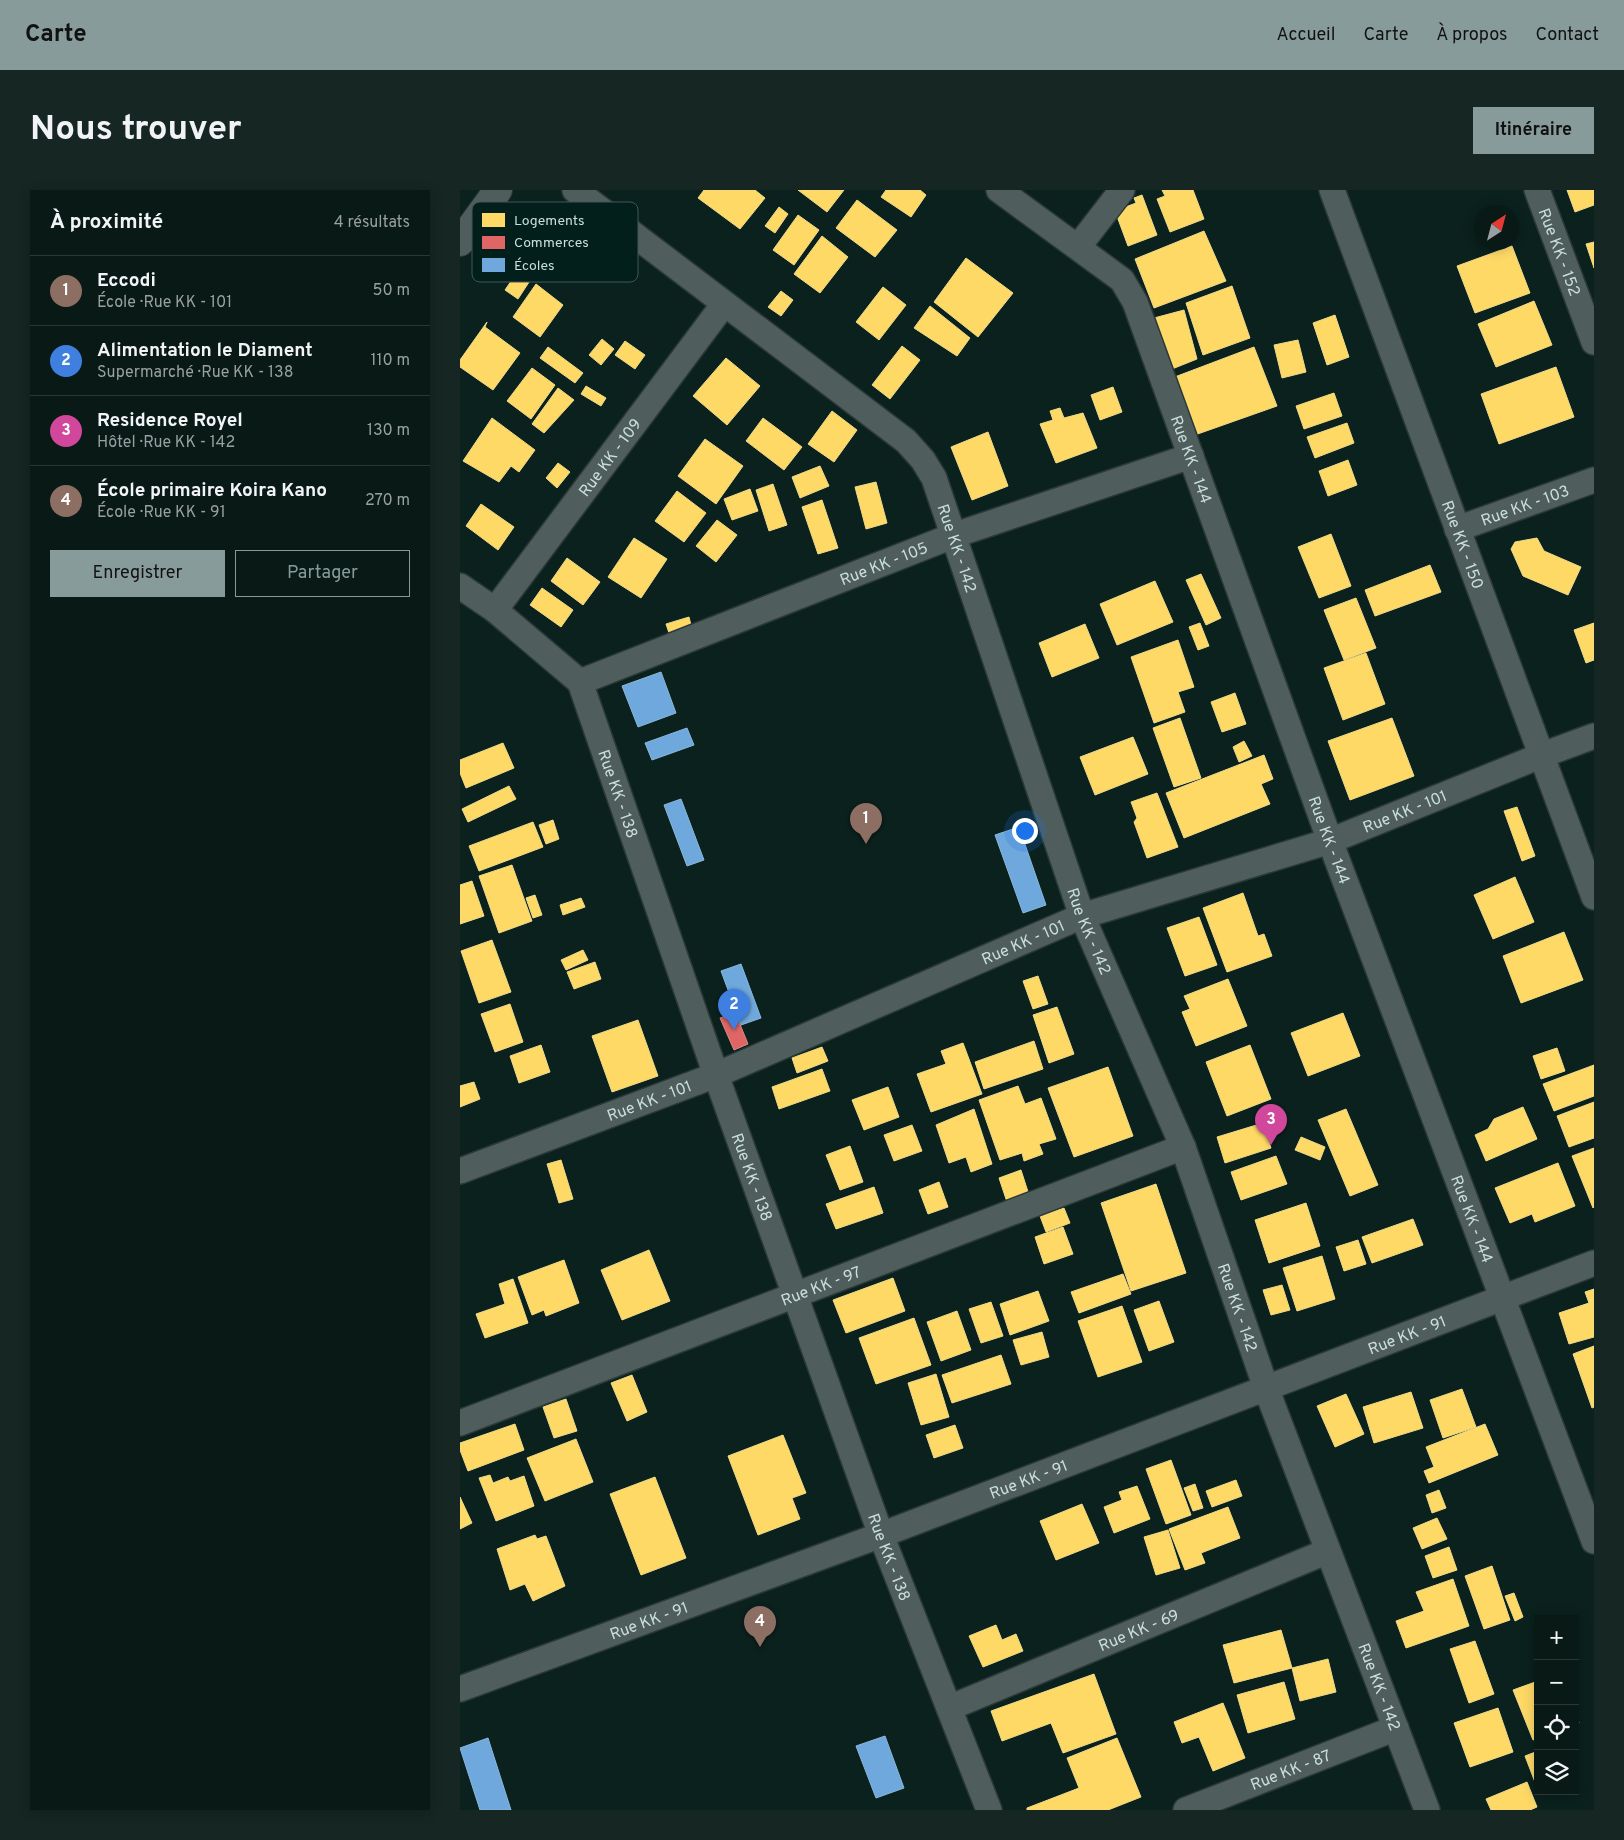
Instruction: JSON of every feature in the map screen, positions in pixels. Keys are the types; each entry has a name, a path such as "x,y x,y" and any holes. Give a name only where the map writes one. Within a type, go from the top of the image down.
{"street":[{"path":"489,202 498,190"},
{"name":"Rue KK - 142","path":"575,190 591,202"},
{"name":"Rue KK - 144","path":"999,190 1122,280 1135,302 1330,841 1594,1541"},
{"path":"1078,247 1122,190"},
{"name":"Rue KK - 150","path":"1332,190 1540,756 1594,897"},
{"name":"Rue KK - 152","path":"1537,190 1594,342"},
{"path":"460,242 472,226"},
{"name":"Rue KK - 142","path":"638,238 906,441 923,460 934,478 1082,916 1182,1147 1266,1388 1427,1810"},
{"name":"Rue KK - 109","path":"495,610 724,304"},
{"name":"Rue KK - 105","path":"580,682 955,536 1191,456"},
{"name":"Rue KK - 103","path":"1457,529 1594,480"},
{"path":"460,586 495,610 580,682"},
{"name":"Rue KK - 138","path":"580,682 716,1075 881,1534 988,1810"},
{"name":"Rue KK - 101","path":"462,1165 716,1075 1082,916 1330,841 1594,736"},
{"name":"Rue KK - 97","path":"461,1420 796,1295 1182,1147"},
{"name":"Rue KK - 91","path":"460,1689 881,1534 1594,1263"},
{"name":"Rue KK - 69","path":"949,1708 1328,1551"},
{"name":"Rue KK - 87","path":"1186,1810 1396,1728"}],"building: Logements":[{"path":"704,190 755,190 765,198 740,229 698,198"},
{"path":"798,190 844,190 827,212"},
{"path":"886,190 920,190 926,195 911,217 881,197"},
{"path":"1162,190 1193,190 1204,219 1170,232 1157,199 1165,196"},
{"path":"1567,190 1594,190 1594,205 1575,212"},
{"path":"1142,195 1157,235 1128,246 1115,211 1136,203 1134,198"},
{"path":"857,200 897,230 875,257 836,228"},
{"path":"779,207 788,214 775,233 765,226"},
{"path":"798,215 819,230 794,265 773,250"},
{"path":"1204,231 1226,281 1154,308 1135,259"},
{"path":"822,236 848,257 820,293 794,274"},
{"path":"1594,242 1594,268 1586,244"},
{"path":"1501,250 1514,250 1530,293 1475,313 1457,266"},
{"path":"966,258 1013,293 978,337 934,302"},
{"path":"510,282 529,282 518,299 505,290"},
{"path":"536,284 563,305 540,337 513,317"},
{"path":"1232,286 1250,338 1203,355 1186,303"},
{"path":"883,287 906,305 879,340 856,322"},
{"path":"781,291 793,300 781,316 768,307"},
{"path":"1534,301 1552,345 1496,367 1478,324"},
{"path":"930,306 970,338 957,356 914,328"},
{"path":"1184,310 1197,359 1172,369 1154,318"},
{"path":"1335,315 1349,357 1327,365 1313,323"},
{"path":"487,322 485,327 520,353 493,390 460,367 460,360"},
{"path":"602,339 614,349 601,365 589,355"},
{"path":"1298,340 1306,372 1282,378 1274,345"},
{"path":"625,341 645,355 635,369 615,355"},
{"path":"902,346 920,360 890,399 872,385"},
{"path":"548,347 583,373 575,383 540,358"},
{"path":"1254,347 1277,406 1192,436 1172,378"},
{"path":"726,358 760,386 727,425 693,396"},
{"path":"1556,367 1574,417 1499,444 1481,394"},
{"path":"532,368 555,385 531,419 507,401"},
{"path":"586,386 606,398 601,406 581,394"},
{"path":"1113,387 1122,412 1100,420 1091,395"},
{"path":"558,388 574,400 544,433 532,424"},
{"path":"1334,393 1342,416 1304,429 1296,406"},
{"path":"1060,408 1064,418 1083,413 1097,448 1056,463 1040,424 1053,420 1050,411"},
{"path":"832,411 857,430 834,462 808,444"},
{"path":"492,418 535,450 519,472 511,466 499,482 463,461"},
{"path":"763,418 802,447 784,470 746,441"},
{"path":"1347,423 1354,443 1315,458 1307,437"},
{"path":"988,432 1008,486 972,500 951,447"},
{"path":"705,439 743,466 716,504 678,476"},
{"path":"1348,460 1357,485 1328,496 1319,471"},
{"path":"558,463 570,472 557,488 546,478"},
{"path":"820,466 829,486 800,498 792,477"},
{"path":"876,482 887,523 866,529 855,487"},
{"path":"773,484 787,525 769,531 756,490"},
{"path":"750,489 758,511 732,520 724,499"},
{"path":"677,491 706,513 684,542 655,521"},
{"path":"822,500 838,548 818,554 802,507"},
{"path":"481,504 514,527 498,550 466,526"},
{"path":"717,520 737,535 716,562 696,546"},
{"path":"1331,534 1351,586 1319,598 1298,547"},
{"path":"634,538 667,559 641,598 608,577"},
{"path":"1537,538 1544,551 1581,567 1568,595 1523,576 1511,549 1515,542"},
{"path":"567,558 600,582 583,605 551,581"},
{"path":"1430,565 1441,592 1375,616 1365,590"},
{"path":"1201,574 1221,618 1206,625 1186,580"},
{"path":"1155,581 1173,622 1117,645 1100,604"},
{"path":"542,588 573,610 561,627 530,605"},
{"path":"1356,598 1376,648 1344,660 1324,610"},
{"path":"689,617 692,629 670,636 666,624"},
{"path":"1200,623 1209,646 1198,650 1189,627"},
{"path":"1594,623 1594,660 1586,663 1574,630"},
{"path":"1085,624 1099,658 1052,677 1039,643"},
{"path":"1178,640 1194,687 1178,692 1185,712 1154,723 1131,657"},
{"path":"1366,653 1385,704 1343,720 1324,668"},
{"path":"1235,693 1246,724 1222,732 1211,702"},
{"path":"1180,718 1201,778 1174,787 1153,728"},
{"path":"1392,718 1414,776 1350,800 1328,741"},
{"path":"1133,737 1148,774 1095,795 1080,757"},
{"path":"1244,741 1252,756 1239,762 1233,747"},
{"path":"503,743 514,768 466,788 460,773 460,760"},
{"path":"1264,755 1273,779 1261,784 1270,804 1184,838 1166,793"},
{"path":"509,786 516,799 468,822 462,809"},
{"path":"1157,793 1178,847 1147,858 1134,822 1137,818 1131,802"},
{"path":"1517,807 1535,856 1522,861 1504,811"},
{"path":"553,820 559,839 546,844 539,825"},
{"path":"533,822 543,847 479,871 469,846"},
{"path":"512,865 532,921 499,933 479,876"},
{"path":"1515,877 1534,922 1493,939 1474,895"},
{"path":"472,881 484,916 460,924 460,885"},
{"path":"1243,893 1258,936 1264,934 1272,956 1227,972 1203,908"},
{"path":"535,895 542,915 533,918 526,898"},
{"path":"581,898 585,907 563,915 560,905"},
{"path":"1199,917 1217,965 1185,976 1167,928"},
{"path":"1564,932 1583,980 1521,1003 1503,956"},
{"path":"492,940 511,992 479,1003 461,951"},
{"path":"583,950 588,960 566,970 561,960"},
{"path":"595,962 601,979 574,989 567,972"},
{"path":"1038,976 1048,1004 1033,1009 1023,981"},
{"path":"1228,979 1247,1026 1196,1046 1182,1012 1190,1009 1184,996"},
{"path":"510,1004 523,1042 495,1052 481,1014"},
{"path":"1057,1007 1074,1054 1049,1063 1033,1015"},
{"path":"1343,1013 1360,1056 1308,1076 1291,1033"},
{"path":"638,1020 658,1076 612,1092 592,1036"},
{"path":"1034,1041 1043,1069 984,1089 975,1062"},
{"path":"963,1043 982,1094 931,1112 917,1074 946,1064 941,1051"},
{"path":"541,1045 550,1072 519,1083 510,1056"},
{"path":"1250,1045 1271,1099 1227,1116 1206,1062"},
{"path":"822,1047 828,1061 797,1073 792,1058"},
{"path":"1557,1048 1565,1071 1541,1079 1533,1056"},
{"path":"1594,1065 1594,1096 1554,1111 1543,1084"},
{"path":"1108,1067 1133,1136 1074,1157 1048,1088"},
{"path":"822,1069 830,1091 779,1109 772,1087"},
{"path":"474,1082 480,1099 460,1107 460,1086"},
{"path":"1018,1086 1025,1104 1041,1098 1056,1139 1039,1144 1043,1154 1024,1161 1022,1153 1000,1160 979,1100"},
{"path":"888,1087 899,1117 864,1130 852,1100"},
{"path":"1594,1102 1594,1138 1569,1147 1557,1116"},
{"path":"1523,1107 1537,1139 1486,1161 1475,1135 1488,1129 1494,1119"},
{"path":"974,1109 992,1164 971,1172 966,1157 949,1163 936,1125"},
{"path":"1346,1109 1378,1185 1350,1196 1318,1120"},
{"path":"1263,1123 1271,1148 1225,1163 1217,1137"},
{"path":"912,1125 922,1151 894,1161 884,1135"},
{"path":"1301,1137 1325,1147 1320,1160 1295,1150"},
{"path":"850,1146 863,1182 840,1190 826,1155"},
{"path":"1594,1148 1594,1207 1593,1208 1572,1156"},
{"path":"1276,1156 1287,1184 1241,1200 1231,1172"},
{"path":"561,1160 573,1199 559,1203 547,1164"},
{"path":"1558,1163 1575,1206 1535,1222 1532,1214 1510,1223 1495,1188"},
{"path":"1021,1170 1030,1198 1008,1205 999,1178"},
{"path":"939,1182 948,1207 928,1214 919,1190"},
{"path":"1156,1184 1186,1273 1131,1291 1101,1203"},
{"path":"874,1187 883,1213 836,1229 826,1204"},
{"path":"1306,1203 1320,1246 1269,1263 1255,1220"},
{"path":"1064,1208 1070,1223 1046,1232 1040,1216"},
{"path":"1413,1219 1423,1245 1372,1263 1362,1237"},
{"path":"1063,1227 1073,1254 1044,1264 1035,1237"},
{"path":"1358,1240 1366,1264 1344,1271 1336,1247"},
{"path":"649,1250 670,1301 622,1320 601,1270"},
{"path":"1322,1256 1335,1299 1297,1311 1283,1268"},
{"path":"564,1260 579,1303 546,1316 544,1310 532,1315 518,1277"},
{"path":"1123,1274 1131,1294 1079,1313 1071,1292"},
{"path":"893,1278 905,1311 846,1333 833,1300"},
{"path":"513,1279 528,1323 485,1338 476,1314 505,1304 499,1284"},
{"path":"1282,1285 1290,1310 1271,1315 1263,1290"},
{"path":"1594,1289 1594,1337 1569,1344 1559,1313 1589,1303 1585,1292"},
{"path":"1038,1291 1049,1321 1010,1335 1000,1304"},
{"path":"1159,1301 1174,1342 1149,1351 1134,1310"},
{"path":"991,1302 1003,1336 981,1343 969,1309"},
{"path":"1122,1306 1142,1362 1098,1377 1078,1321"},
{"path":"957,1311 971,1350 941,1361 927,1322"},
{"path":"914,1318 931,1365 876,1384 859,1338"},
{"path":"1042,1332 1049,1357 1021,1365 1013,1340"},
{"path":"1594,1346 1594,1407 1592,1408 1573,1354"},
{"path":"1001,1355 1011,1384 952,1403 942,1375"},
{"path":"936,1374 949,1417 921,1425 908,1383"},
{"path":"632,1375 647,1412 627,1421 611,1383"},
{"path":"1462,1389 1476,1427 1443,1438 1430,1400"},
{"path":"1411,1392 1423,1428 1374,1443 1363,1407"},
{"path":"1346,1394 1364,1434 1335,1447 1317,1406"},
{"path":"566,1399 577,1431 554,1438 543,1407"},
{"path":"515,1424 524,1450 468,1471 460,1450 460,1443"},
{"path":"1485,1424 1498,1455 1429,1483 1424,1471 1434,1467 1426,1447"},
{"path":"955,1425 963,1448 934,1458 926,1435"},
{"path":"783,1435 806,1493 792,1498 800,1519 758,1535 728,1456"},
{"path":"576,1439 593,1482 545,1501 527,1458"},
{"path":"1171,1460 1191,1515 1166,1524 1146,1469"},
{"path":"490,1475 493,1483 508,1477 510,1481 524,1476 534,1506 496,1521 479,1478"},
{"path":"655,1477 686,1558 641,1575 610,1494"},
{"path":"1236,1480 1242,1496 1212,1507 1206,1491"},
{"path":"1195,1484 1203,1508 1193,1511 1184,1488"},
{"path":"1137,1486 1150,1519 1114,1533 1104,1507 1122,1500 1119,1492"},
{"path":"1439,1490 1446,1508 1432,1513 1426,1495"},
{"path":"460,1497 472,1523 460,1529"},
{"path":"1082,1504 1099,1543 1056,1560 1040,1521"},
{"path":"1228,1507 1240,1538 1201,1553 1205,1563 1185,1570 1169,1529"},
{"path":"1437,1518 1447,1539 1422,1549 1413,1528"},
{"path":"1168,1530 1180,1568 1156,1575 1144,1537"},
{"path":"535,1535 537,1539 546,1536 565,1586 533,1601 525,1584 510,1590 497,1549"},
{"path":"1449,1547 1457,1570 1433,1578 1425,1556"},
{"path":"1492,1566 1510,1620 1484,1629 1465,1576"},
{"path":"1453,1579 1469,1626 1406,1648 1396,1621 1424,1611 1416,1592"},
{"path":"1514,1593 1523,1617 1515,1621 1505,1596"},
{"path":"996,1625 1002,1640 1016,1634 1023,1651 983,1667 969,1636"},
{"path":"1281,1630 1292,1668 1234,1683 1223,1645"},
{"path":"1475,1641 1494,1694 1469,1703 1450,1649"},
{"path":"1328,1659 1336,1692 1300,1701 1292,1668"},
{"path":"1094,1674 1116,1734 1063,1753 1051,1723 1002,1741 991,1711"},
{"path":"1284,1682 1295,1719 1248,1733 1237,1695"},
{"path":"1534,1682 1534,1740 1533,1740 1513,1690"},
{"path":"1223,1703 1245,1758 1213,1771 1199,1737 1182,1743 1174,1722"},
{"path":"1498,1708 1513,1752 1470,1767 1454,1723"},
{"path":"1117,1738 1141,1797 1108,1810 1027,1810 1027,1808 1079,1788 1067,1758"},
{"path":"1534,1753 1534,1780 1525,1756"},
{"path":"1527,1782 1537,1807 1530,1810 1491,1810 1486,1799"}],"building: Commerces":[{"path":"735,1012 748,1044 734,1050 720,1018"}],"building: Écoles":[{"path":"661,672 676,713 638,727 622,686"},
{"path":"687,728 694,745 652,760 645,743"},
{"path":"681,799 704,860 687,866 664,805"},
{"path":"1019,827 1046,905 1023,913 995,835"},
{"path":"741,964 761,1018 741,1025 721,971"},
{"path":"885,1736 904,1788 876,1798 856,1746"},
{"path":"488,1738 511,1810 480,1810 460,1748"}],"place":[{"name":"Eccodi","path":"866,844"},
{"name":"Alimentation le Diament","path":"734,1030"},
{"name":"Residence Royel","path":"1271,1145"},
{"name":"École primaire Koira Kano","path":"760,1647"}]}
